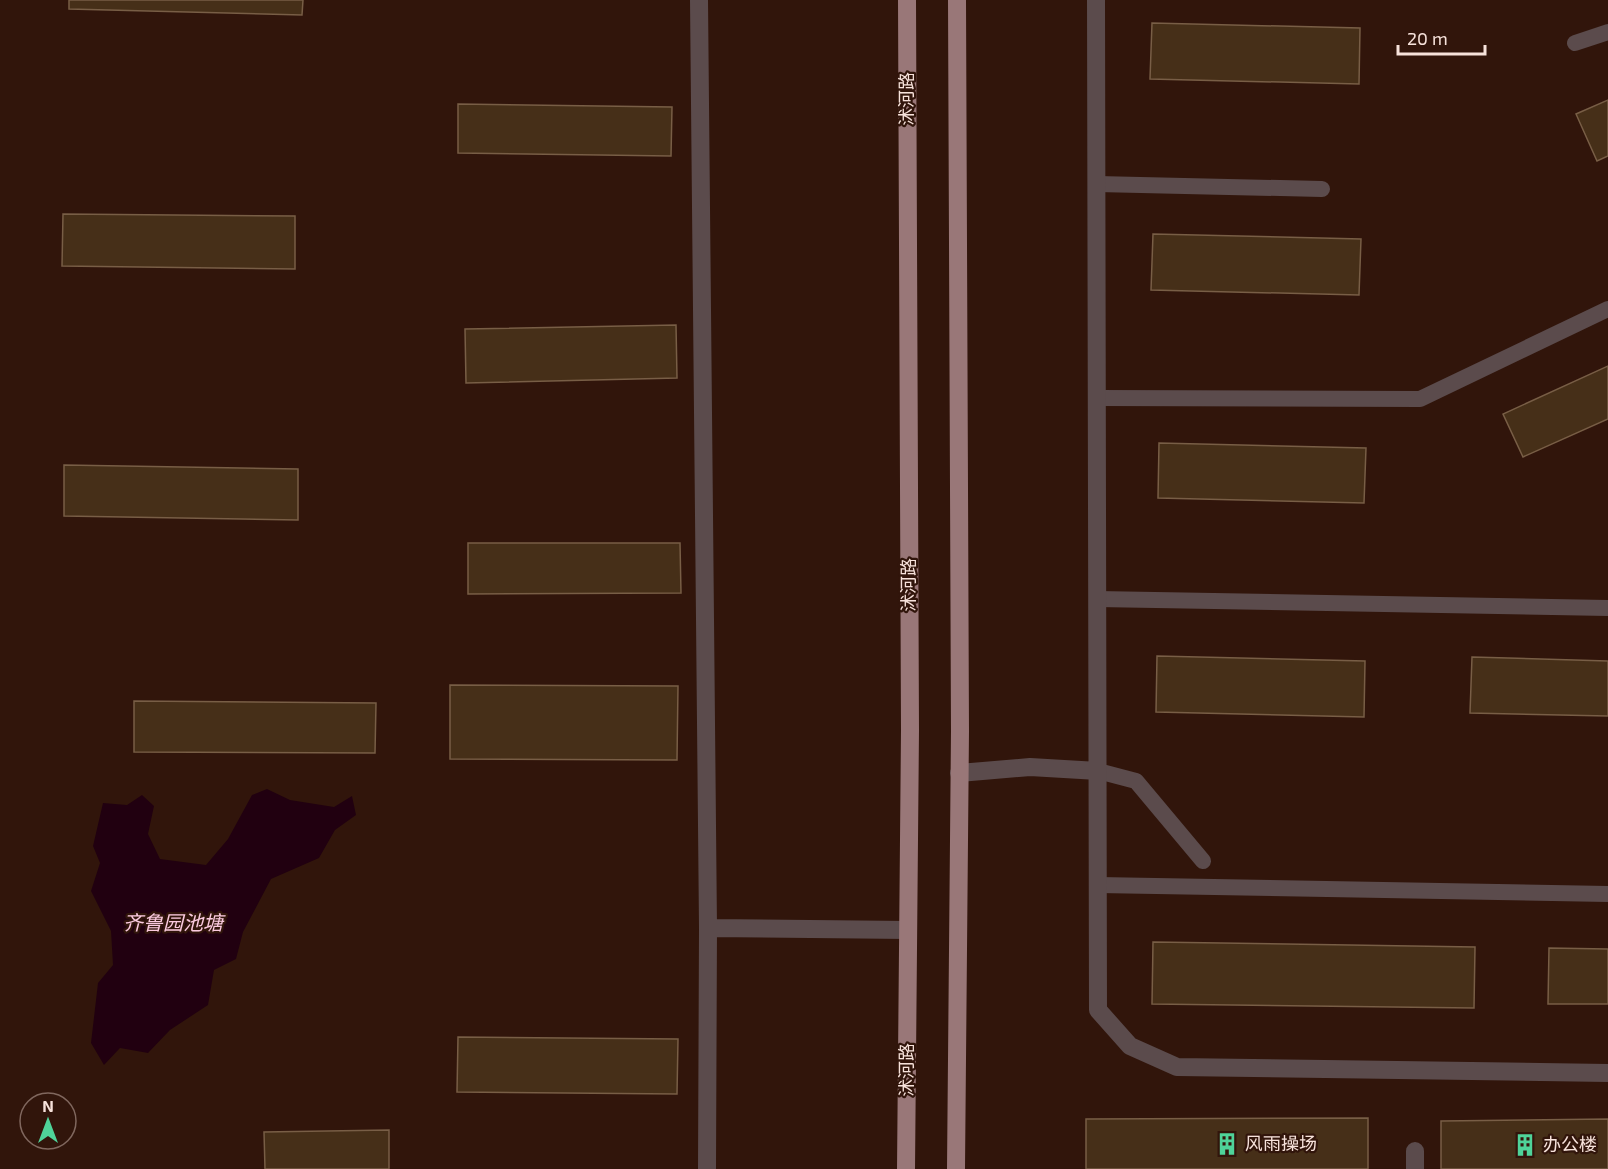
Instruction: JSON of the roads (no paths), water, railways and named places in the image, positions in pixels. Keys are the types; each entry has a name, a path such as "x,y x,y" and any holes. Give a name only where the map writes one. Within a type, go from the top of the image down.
{"main road":[{"name":"沭河路","path":"906,0 910,706 906,1169"},
{"path":"956,1169 959,773 957,0"}],"street":[{"path":"699,0 708,928 707,1169"},
{"path":"1096,0 1098,1010 1130,1046 1177,1067 1608,1073"},
{"path":"959,773 1029,766 1098,771"},
{"path":"708,928 908,930"}],"lane":[{"path":"1575,43 1608,32"},
{"path":"1097,184 1322,189"},
{"path":"1097,398 1420,399 1608,309"},
{"path":"1097,599 1608,608"},
{"path":"1098,771 1136,780 1203,861"},
{"path":"1098,885 1608,894"}],"water":[{"name":"齐鲁园池塘","path":"267,789 290,800 334,807 352,796 356,815 335,830 319,858 271,879 243,932 236,959 214,970 208,1005 170,1030 148,1053 120,1048 104,1065 91,1043 98,983 113,965 111,931 91,891 100,863 93,846 103,803 127,805 142,795 154,806 148,834 160,859 206,865 228,839 252,795"}],"place":[{"name":"风雨操场","path":"1227,1144"},
{"name":"办公楼","path":"1525,1145"}]}
